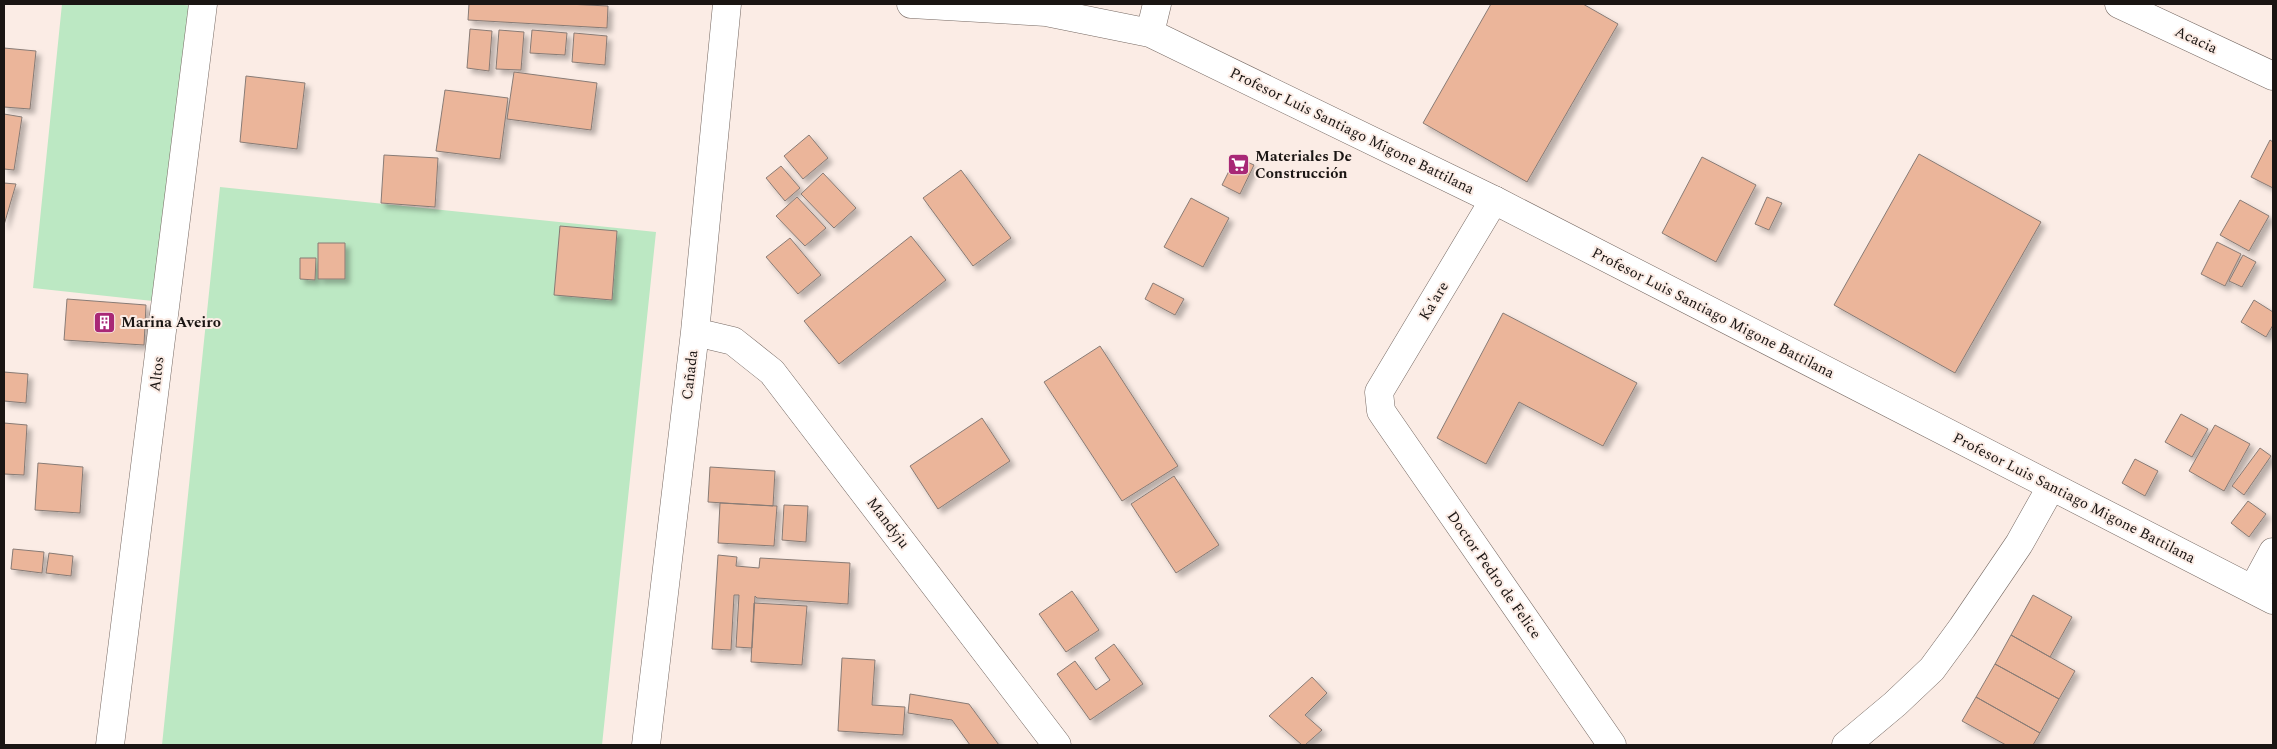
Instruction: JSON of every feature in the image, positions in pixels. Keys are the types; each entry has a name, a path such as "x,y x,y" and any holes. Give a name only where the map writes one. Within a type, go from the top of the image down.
{"street":[{"name":"Altos","path":"110,745 203,4"},
{"name":"Cañada","path":"646,745 694,332 727,4"},
{"name":"Profesor Luis Santiago Migone Battilana","path":"911,4 1046,12 1150,33 1494,200 2263,595"},
{"path":"1150,33 1157,4"},
{"name":"Acacia","path":"2119,4 2273,76"},
{"name":"Ka'are","path":"1379,404 1379,392 1494,200"},
{"name":"Mandyju","path":"694,332 732,342 772,372 1048,740"},
{"name":"Doctor Pedro de Felice","path":"1379,404 1385,417 1612,745"},
{"path":"1846,745 1895,704 1932,669 2019,544 2051,487"},
{"path":"2263,595 2273,552"}],"green space":[{"path":"62,4 171,4 196,6 162,302 33,288"},
{"path":"220,187 656,232 602,745 162,745"}],"building":[{"path":"469,4 608,6 607,28 468,20"},
{"path":"1491,4 1583,4 1618,24 1527,182 1423,123"},
{"path":"470,29 492,31 489,71 467,68"},
{"path":"499,30 524,32 521,70 496,69"},
{"path":"532,30 567,33 565,55 530,53"},
{"path":"574,33 607,36 605,65 572,62"},
{"path":"4,48 36,51 30,109 4,107"},
{"path":"514,72 597,83 591,130 507,119"},
{"path":"246,76 305,83 297,149 240,142"},
{"path":"445,90 508,98 500,159 436,151"},
{"path":"4,114 22,117 14,170 4,169"},
{"path":"809,135 828,158 803,179 784,156"},
{"path":"2270,140 2273,142 2273,188 2251,177"},
{"path":"1919,154 2041,222 1955,373 1834,305"},
{"path":"384,155 438,158 435,207 381,203"},
{"path":"1236,157 1254,165 1240,194 1222,185"},
{"path":"1702,157 1756,185 1716,262 1662,233"},
{"path":"781,166 800,188 785,201 766,178"},
{"path":"961,170 1011,238 973,266 923,198"},
{"path":"823,173 856,208 834,228 801,194"},
{"path":"4,183 16,184 4,225"},
{"path":"797,197 826,228 805,246 776,216"},
{"path":"1767,197 1782,203 1769,230 1755,224"},
{"path":"1191,198 1229,218 1203,267 1164,247"},
{"path":"2240,200 2269,216 2249,251 2220,235"},
{"path":"560,226 617,231 612,300 554,295"},
{"path":"911,236 946,280 839,364 804,321"},
{"path":"790,238 821,275 798,294 766,257"},
{"path":"2217,242 2241,254 2225,286 2201,274"},
{"path":"318,243 345,243 345,279 318,279"},
{"path":"2243,255 2256,262 2242,287 2229,281"},
{"path":"300,258 316,258 315,280 300,279"},
{"path":"1153,283 1184,299 1175,315 1145,299"},
{"name":"Marina Aveiro","path":"67,299 146,305 144,345 64,340"},
{"path":"2254,300 2273,312 2273,325 2266,337 2241,322"},
{"path":"1503,313 1637,383 1603,446 1519,402 1486,464 1437,438"},
{"path":"1100,346 1178,466 1122,501 1044,382"},
{"path":"4,372 28,374 26,403 4,401"},
{"path":"2181,414 2208,429 2192,457 2165,442"},
{"path":"982,418 1010,461 938,509 910,466"},
{"path":"4,423 27,425 24,475 4,474"},
{"path":"2215,425 2250,444 2224,491 2189,471"},
{"path":"2260,448 2271,456 2244,495 2232,486"},
{"path":"2135,459 2158,471 2145,496 2122,483"},
{"path":"38,463 83,467 80,513 35,510"},
{"path":"710,467 775,471 773,506 708,502"},
{"path":"1174,476 1219,545 1176,573 1131,504"},
{"path":"2248,501 2266,514 2249,537 2231,523"},
{"path":"720,503 777,506 774,546 718,543"},
{"path":"784,505 808,506 806,542 782,540"},
{"path":"13,549 44,552 42,573 11,569"},
{"path":"49,553 73,556 71,576 46,573"},
{"path":"718,555 737,557 736,566 759,568 760,558 850,563 848,604 757,598 755,596 752,648 736,647 739,595 734,595 731,650 712,649"},
{"path":"1072,591 1099,630 1066,652 1039,614"},
{"path":"2033,595 2072,617 2050,657 2011,635"},
{"path":"754,603 807,606 802,665 751,662"},
{"path":"2011,635 2075,671 2059,699 1995,664"},
{"path":"1114,644 1143,684 1090,720 1057,674 1075,661 1096,690 1110,680 1095,658"},
{"path":"842,658 875,660 872,705 905,707 903,735 838,731"},
{"path":"1995,664 2059,699 2040,733 1976,697"},
{"path":"1312,677 1327,693 1305,715 1322,730 1305,745 1302,745 1269,716"},
{"path":"910,694 969,704 999,745 970,745 952,720 908,713"},
{"path":"1976,697 2040,733 2033,745 2006,745 1962,721"}],"place":[{"name":"Materiales De Construcción","path":"1239,165"},
{"name":"Marina Aveiro","path":"105,322"}]}
